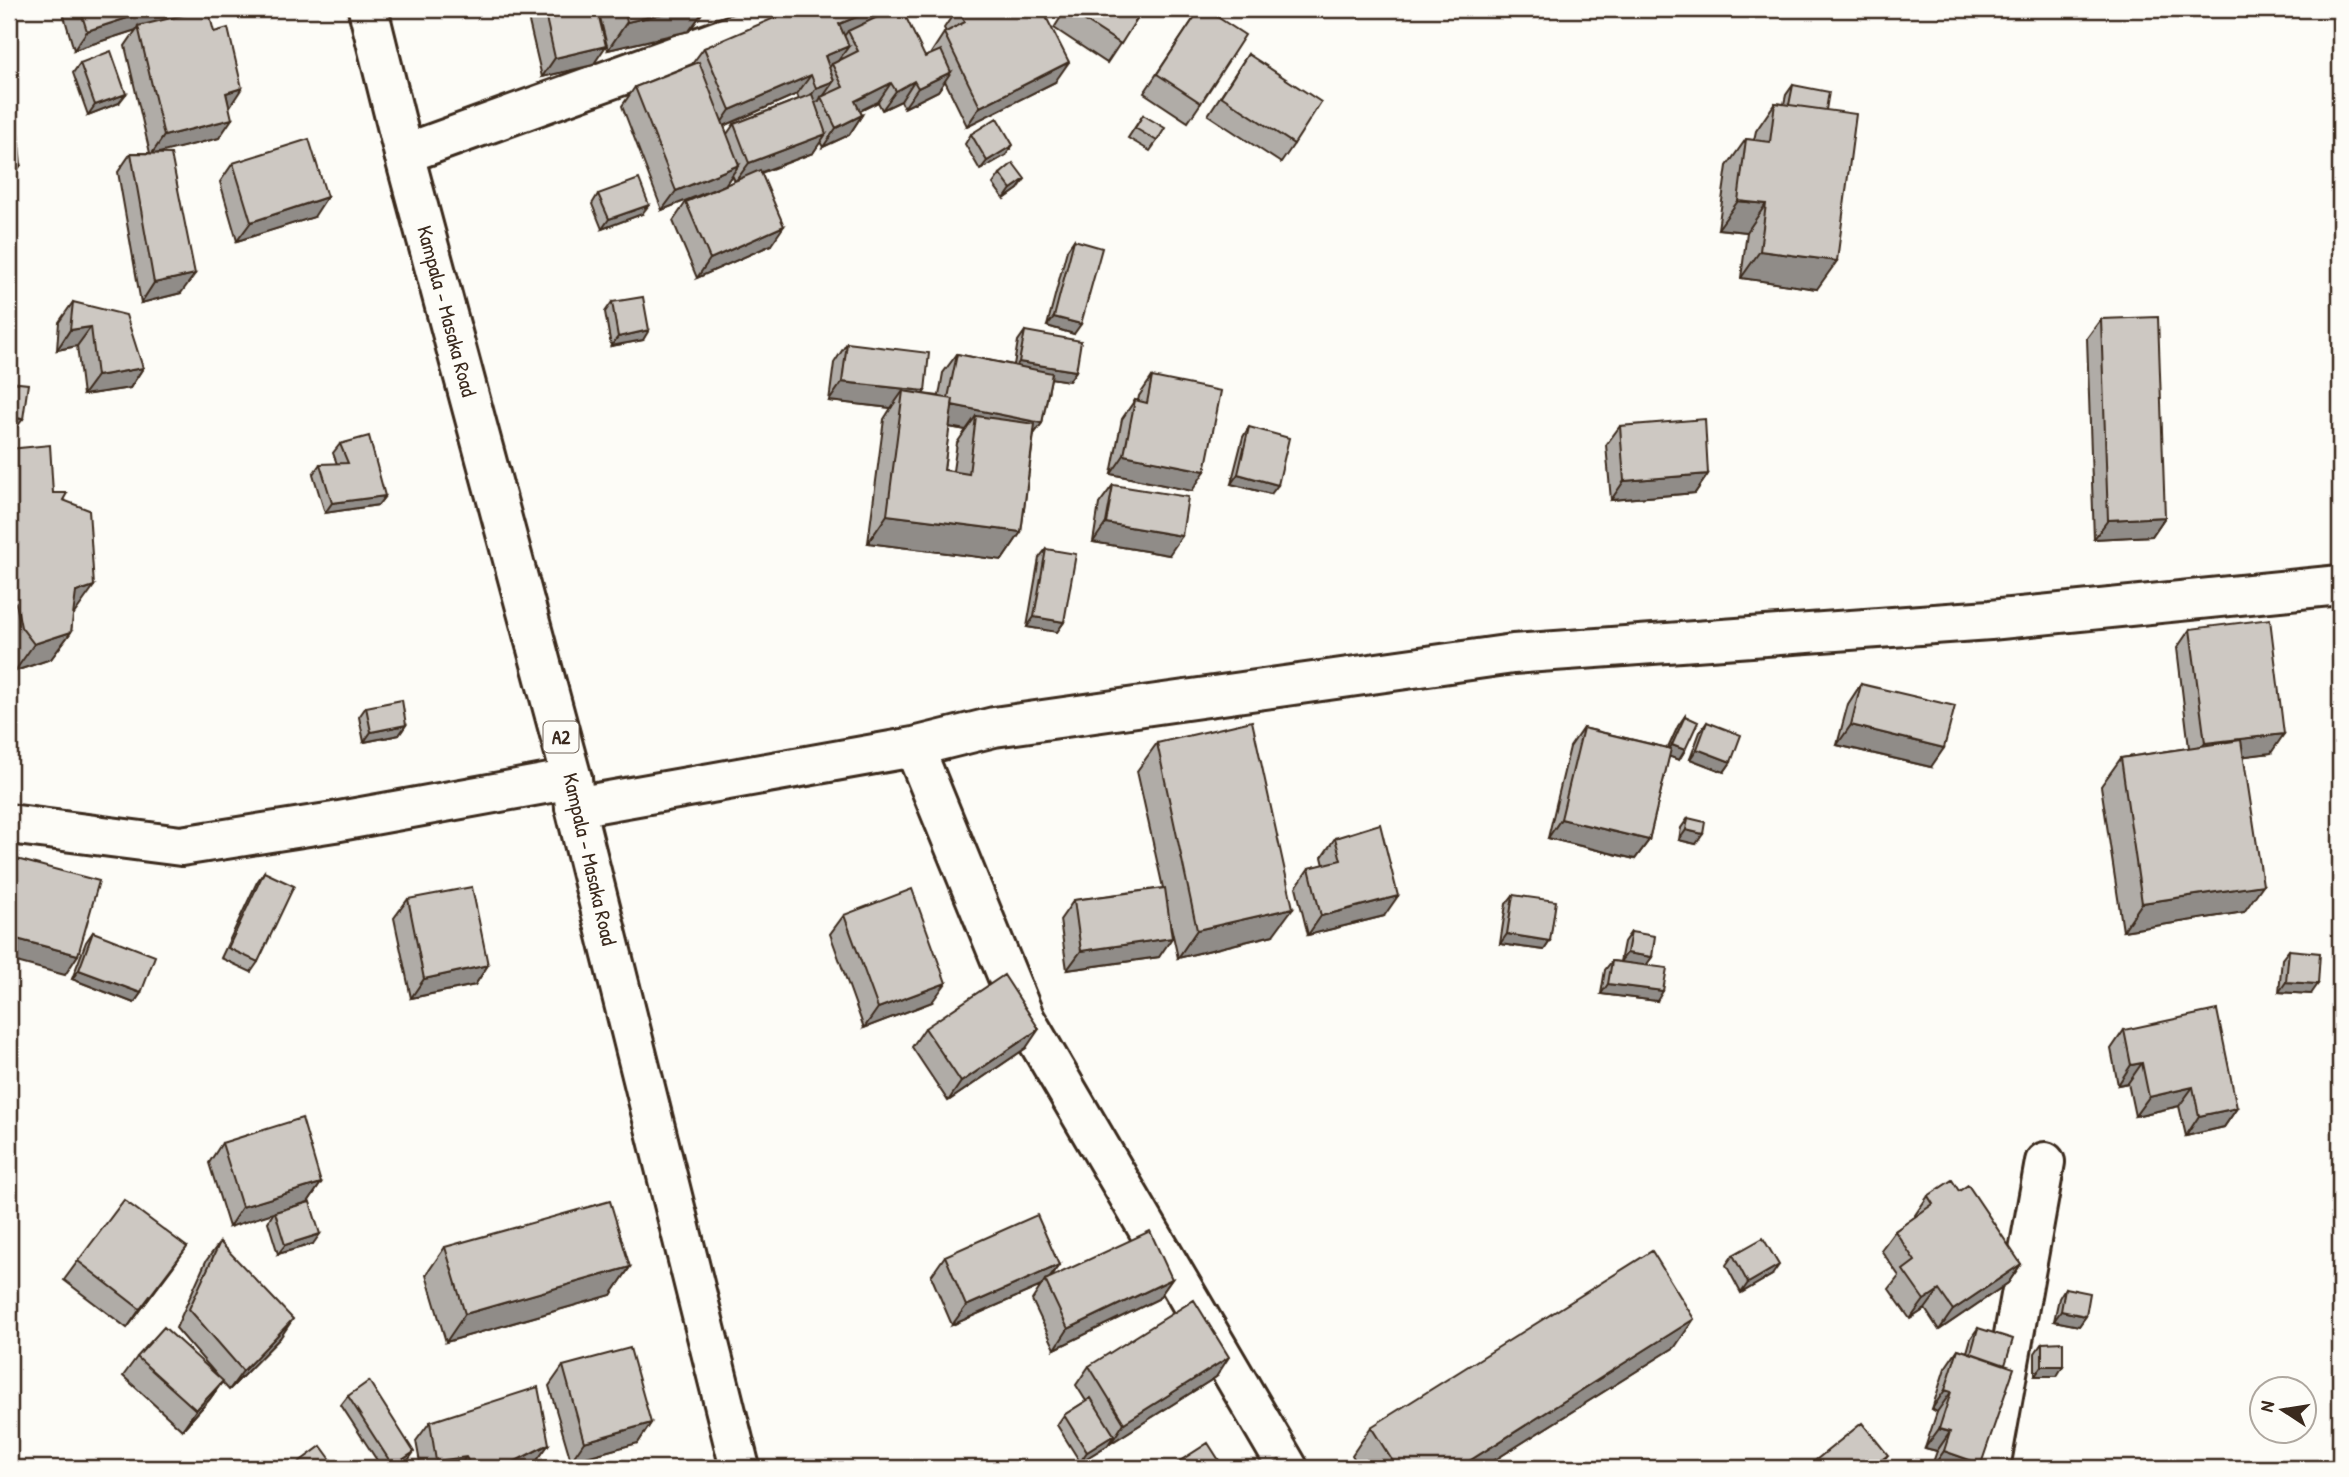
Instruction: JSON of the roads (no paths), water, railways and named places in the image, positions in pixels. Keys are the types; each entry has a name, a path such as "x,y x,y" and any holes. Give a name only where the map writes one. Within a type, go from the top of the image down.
{"street":[{"name":"Kampala - Masaka Road","path":"368,9 573,793 740,1468"},
{"path":"404,154 804,9"},
{"path":"9,824 181,846 334,822 914,747 993,727 1513,654 1990,621 2340,585"},
{"path":"914,747 1025,1019 1289,1468"},
{"path":"1990,1468 2045,1162"}]}
